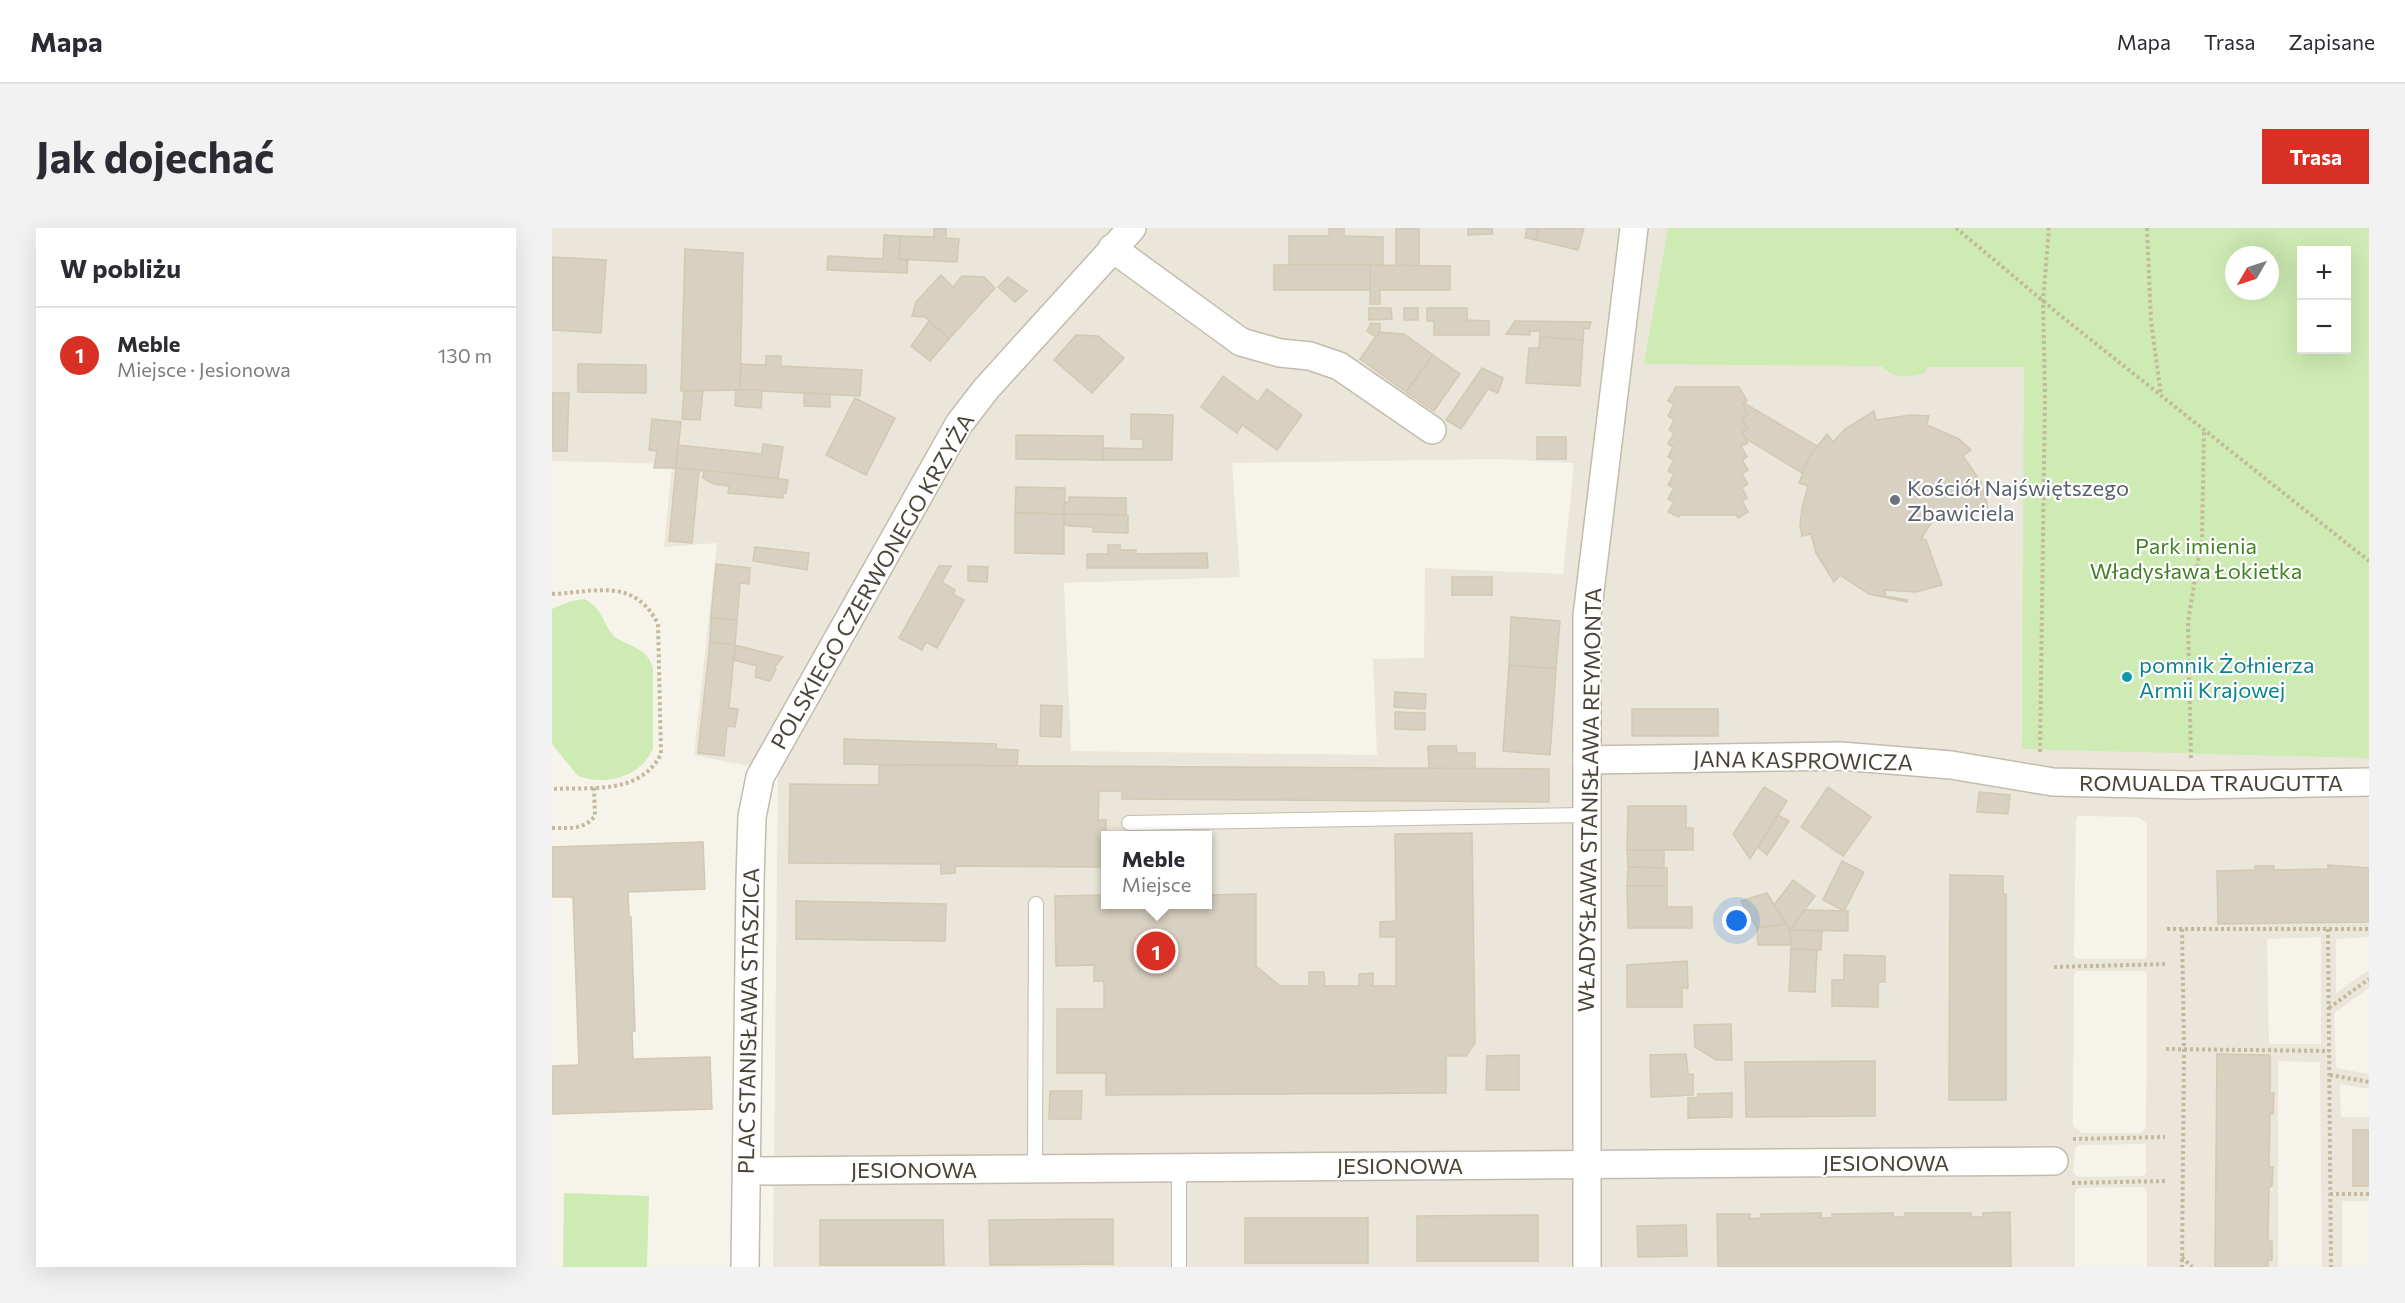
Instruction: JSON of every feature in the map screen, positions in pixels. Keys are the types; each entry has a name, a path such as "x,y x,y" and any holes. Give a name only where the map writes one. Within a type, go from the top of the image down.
{"street":[{"name":"POLSKIEGO CZERWONEGO KRZYŻA","path":"760,777 959,423 994,380 1132,228"},
{"name":"WŁADYSŁAWA STANISŁAWA REYMONTA","path":"1587,1267 1587,616 1634,228"},
{"path":"1112,248 1241,342 1280,353 1310,357 1339,366 1432,430"},
{"name":"JANA KASPROWICZA","path":"1587,760 1841,756 1951,765 2047,781"},
{"name":"PLAC STANISŁAWA STASZICA","path":"745,1267 750,870 752,817 760,777"},
{"name":"ROMUALDA TRAUGUTTA","path":"2047,781 2190,784 2369,782"},
{"name":"JESIONOWA","path":"747,1171 2061,1161"}],"lane":[{"path":"1129,823 1587,815"},
{"path":"1035,1168 1036,904"},
{"path":"1179,1167 1179,1267"}],"path":[{"path":"1956,228 2043,301 2369,561"},
{"path":"2047,781 2043,301 2049,228"},
{"path":"2147,228 2151,321 2161,396"},
{"path":"2190,784 2188,622 2202,537 2204,430"},
{"path":"552,594 620,590 633,594 658,624 661,754 656,765 641,779 618,786 552,789"},
{"path":"552,828 580,827 590,823 595,816 594,787"},
{"path":"2167,929 2369,929"},
{"path":"2182,929 2184,1049 2182,1267"},
{"path":"2328,929 2331,1267"},
{"path":"2054,967 2166,964"},
{"path":"2329,1008 2369,979"},
{"path":"2166,1049 2329,1052"},
{"path":"2330,1075 2369,1082"},
{"path":"2061,1161 2165,1137"},
{"path":"2061,1161 2165,1181"},
{"path":"2330,1194 2369,1194"},
{"path":"2182,1257 2192,1267"}],"shaded area":[{"path":"552,228 2369,228 2369,937 2336,939 2336,993 2369,970 2369,988 2334,1013 2336,1068 2369,1074 2369,1089 2340,1084 2341,1117 2369,1117 2369,1201 2342,1201 2342,1267 2322,1267 2320,1062 2278,1061 2278,1267 2147,1267 2147,1193 2143,1187 2078,1188 2075,1192 2075,1267 773,1267 778,772 694,755 717,543 664,547 672,464 552,461","holes":["1499,459 1574,463 1563,574 1425,568 1424,658 1373,659 1377,755 1071,751 1064,583 1240,577 1232,463","2079,816 2138,817 2147,824 2147,956 2144,959 2077,959 2074,956 2076,819","2321,937 2321,1044 2269,1044 2267,939","2077,971 2145,971 2147,975 2146,1128 2140,1133 2082,1133 2073,1126 2074,974","2146,1144 2146,1174 2143,1176 2078,1177 2073,1172 2075,1149 2079,1145"]}],"green space":[{"name":"Park imienia Władysława Łokietka","path":"1668,228 2369,228 2369,758 2022,749 2024,367 1928,367 1925,373 1907,376 1896,375 1881,366 1644,364"},
{"path":"584,599 596,608 613,635 648,657 653,669 653,748 641,766 622,777 611,779 589,779 578,776 552,744 552,609 571,601"},
{"path":"564,1193 649,1196 647,1267 563,1267"}],"building":[{"path":"934,228 946,228 946,238 959,239 957,262 899,259 900,236 934,237"},
{"path":"1329,228 1344,228 1344,236 1383,237 1383,265 1289,265 1289,236 1329,236"},
{"path":"1396,228 1419,228 1419,266 1396,266"},
{"path":"1468,228 1492,228 1493,234 1468,235"},
{"path":"1527,228 1539,228 1536,240 1525,238"},
{"path":"1539,228 1584,228 1578,250 1536,240"},
{"path":"884,235 900,236 899,259 908,260 907,273 827,270 828,256 883,259"},
{"path":"685,249 743,253 740,390 681,391"},
{"path":"552,257 606,260 601,333 552,330"},
{"path":"1274,265 1370,265 1370,290 1274,290"},
{"path":"1370,265 1450,266 1450,290 1380,290 1380,304 1370,304"},
{"path":"941,275 953,287 962,276 984,277 995,288 949,339 925,317 912,316 916,302"},
{"path":"1008,277 1027,291 1015,302 998,287"},
{"path":"1369,308 1391,308 1392,319 1369,320"},
{"path":"1404,308 1418,308 1418,320 1404,320"},
{"path":"1427,308 1467,308 1467,320 1489,321 1489,335 1434,335 1434,321 1427,321"},
{"path":"929,321 949,339 930,361 911,346"},
{"path":"1515,321 1591,322 1589,329 1584,328 1583,340 1540,337 1540,331 1530,331 1530,335 1506,334"},
{"path":"1371,323 1380,324 1380,332 1376,337 1367,331"},
{"path":"1379,332 1404,334 1433,355 1406,392 1360,359"},
{"path":"1076,335 1098,336 1124,358 1092,393 1054,360"},
{"path":"1540,337 1583,340 1580,386 1526,383 1529,348 1539,348"},
{"path":"1433,355 1460,374 1434,411 1406,392"},
{"path":"766,356 781,356 781,366 862,370 860,396 740,390 741,364 766,365"},
{"path":"578,364 646,365 646,393 578,392"},
{"path":"1482,368 1503,378 1498,393 1488,389 1461,429 1446,420"},
{"path":"1223,376 1258,402 1267,389 1302,415 1277,450 1242,425 1237,433 1201,407"},
{"path":"1676,387 1739,387 1747,401 1742,404 1748,415 1741,418 1748,429 1742,432 1748,443 1741,446 1747,457 1742,460 1748,470 1742,474 1748,484 1742,488 1747,498 1742,501 1748,512 1738,518 1736,515 1679,515 1679,517 1668,512 1674,502 1668,499 1674,488 1668,485 1674,474 1668,471 1674,460 1668,457 1673,447 1668,444 1674,433 1669,430 1674,420 1668,416 1674,404 1668,401"},
{"path":"736,390 762,390 761,408 735,406"},
{"path":"684,391 703,391 700,420 682,419"},
{"path":"552,393 569,393 567,451 552,451"},
{"path":"804,393 830,394 830,407 804,406"},
{"path":"855,398 895,418 866,475 826,455"},
{"path":"1744,403 1817,446 1802,473 1745,438 1742,432 1748,429 1741,418 1748,415 1742,404"},
{"name":"Kościół Najświętszego Zbawiciela","path":"1874,411 1876,420 1911,415 1929,416 1927,425 1959,439 1971,450 1963,456 1981,482 1988,507 1941,516 1938,512 1921,539 1926,540 1942,585 1916,592 1885,590 1885,596 1907,600 1907,602 1869,594 1840,575 1834,582 1816,553 1811,534 1802,536 1800,526 1808,486 1799,483 1809,457 1827,434 1833,442 1845,429"},
{"path":"1131,414 1173,415 1172,460 1103,460 1103,448 1143,449 1143,439 1131,439"},
{"path":"652,419 681,422 676,468 654,468 657,451 649,450"},
{"path":"1016,435 1103,436 1103,460 1016,459"},
{"path":"1537,437 1566,437 1566,459 1537,459"},
{"path":"763,444 783,447 778,479 676,468 678,445 762,454"},
{"path":"676,468 699,470 692,543 669,541"},
{"path":"704,470 788,480 786,493 783,493 783,498 728,493 729,486 714,484 703,478"},
{"path":"1016,487 1065,488 1064,514 1015,513"},
{"path":"1069,497 1126,498 1126,515 1064,514 1065,502 1069,502"},
{"path":"1015,513 1064,514 1064,554 1015,553"},
{"path":"1064,514 1128,515 1128,533 1093,532 1093,527 1069,526 1064,524"},
{"path":"1108,545 1120,545 1120,550 1136,550 1136,554 1207,553 1208,568 1087,568 1087,554 1108,554"},
{"path":"755,547 809,553 807,570 753,561"},
{"path":"716,564 750,568 749,584 740,583 737,620 711,618"},
{"path":"939,566 951,566 942,582 955,590 953,594 964,600 937,648 926,642 922,650 899,638"},
{"path":"968,566 988,567 987,582 968,581"},
{"path":"1452,577 1492,577 1492,595 1452,595"},
{"path":"1511,617 1560,621 1556,669 1509,665"},
{"path":"711,618 737,620 735,645 710,642"},
{"path":"710,642 735,645 729,708 738,709 735,727 727,726 724,756 698,753"},
{"path":"735,645 783,657 774,668 776,669 770,681 755,677 757,666 734,660"},
{"path":"1509,665 1556,669 1550,755 1503,751"},
{"path":"1395,692 1426,694 1425,709 1394,707"},
{"path":"1041,705 1062,706 1061,737 1040,736"},
{"path":"1632,709 1718,709 1718,736 1632,736"},
{"path":"1395,712 1425,713 1425,730 1395,729"},
{"path":"844,739 996,744 997,749 1018,750 1017,766 844,764"},
{"path":"1428,746 1456,746 1457,753 1475,753 1475,769 1429,769"},
{"path":"879,765 1549,769 1549,802 1122,799 1122,791 1099,791 1098,820 1106,820 1106,831 1101,831 1101,867 955,866 955,873 941,874 941,864 789,863 790,784 879,785"},
{"path":"1764,787 1787,801 1750,859 1733,834"},
{"path":"1828,787 1871,817 1843,856 1801,827"},
{"path":"1979,792 2010,795 2008,814 1977,812"},
{"path":"1628,806 1686,806 1686,828 1693,828 1693,850 1627,850"},
{"path":"1778,815 1789,821 1767,855 1758,847"},
{"path":"1472,833 1475,1043 1466,1056 1446,1056 1446,1093 1106,1095 1106,1073 1057,1073 1057,1009 1104,1009 1104,981 1094,981 1094,965 1056,966 1055,896 1101,895 1101,909 1212,909 1212,895 1256,894 1256,966 1280,986 1309,986 1309,972 1324,972 1325,986 1359,986 1359,974 1373,973 1373,986 1396,986 1396,937 1380,937 1380,922 1396,921 1395,834"},
{"path":"703,842 705,889 628,892 635,1031 632,1031 633,1059 710,1057 712,1109 552,1114 552,1066 579,1065 573,897 552,897 552,847"},
{"path":"1627,850 1664,850 1664,868 1628,867"},
{"path":"1842,861 1864,872 1844,911 1823,900"},
{"path":"2328,865 2369,868 2369,922 2218,924 2217,871 2255,870 2255,866 2274,866 2274,870 2328,869"},
{"path":"1628,867 1667,868 1667,886 1627,886"},
{"path":"1950,875 2003,876 2003,894 2006,894 2006,1100 1949,1100"},
{"path":"1793,880 1815,896 1790,930 1774,905"},
{"path":"1627,886 1667,886 1667,907 1692,907 1692,928 1628,928"},
{"path":"1767,893 1786,924 1757,928 1741,901"},
{"path":"796,901 946,904 945,941 796,939"},
{"path":"1805,910 1848,911 1848,931 1790,930"},
{"path":"1786,924 1790,930 1791,945 1758,945 1757,928"},
{"path":"1790,930 1822,931 1821,950 1791,949"},
{"path":"1791,949 1817,950 1815,992 1789,991"},
{"path":"1844,955 1885,956 1885,982 1878,982 1878,1007 1832,1006 1832,980 1844,980"},
{"path":"1687,961 1688,988 1682,988 1682,1007 1627,1007 1627,965"},
{"path":"1731,1024 1732,1060 1716,1060 1695,1047 1694,1025"},
{"path":"1686,1054 1688,1074 1693,1074 1693,1095 1651,1097 1650,1055"},
{"path":"2217,1054 2270,1055 2270,1093 2274,1093 2273,1114 2270,1113 2269,1167 2273,1167 2272,1186 2269,1187 2268,1241 2272,1241 2272,1260 2268,1260 2268,1267 2215,1267"},
{"path":"1519,1055 1519,1090 1486,1090 1487,1056"},
{"path":"1875,1061 1875,1116 1746,1117 1745,1062"},
{"path":"1050,1091 1082,1091 1081,1119 1049,1119"},
{"path":"1732,1093 1732,1117 1688,1118 1688,1098 1698,1098 1698,1094"},
{"path":"2353,1130 2369,1130 2369,1186 2353,1186"},
{"path":"2010,1212 2011,1267 1718,1267 1717,1214 1750,1214 1750,1219 1761,1218 1761,1214 1821,1213 1821,1218 1832,1218 1832,1214 1893,1213 1893,1217 1905,1217 1905,1213 1971,1213 1971,1217 1983,1217 1983,1213"},
{"path":"1538,1215 1538,1261 1417,1261 1417,1216"},
{"path":"1245,1218 1368,1218 1368,1263 1245,1263"},
{"path":"1113,1219 1113,1264 990,1265 989,1220"},
{"path":"820,1220 943,1220 944,1265 820,1265"},
{"path":"1686,1225 1687,1256 1638,1257 1637,1226"}],"place":[{"name":"Kościół Najświętszego Zbawiciela","path":"1895,500"},
{"name":"pomnik Żołnierza Armii Krajowej","path":"2127,677"},
{"name":"Meble","path":"1156,951"}]}
